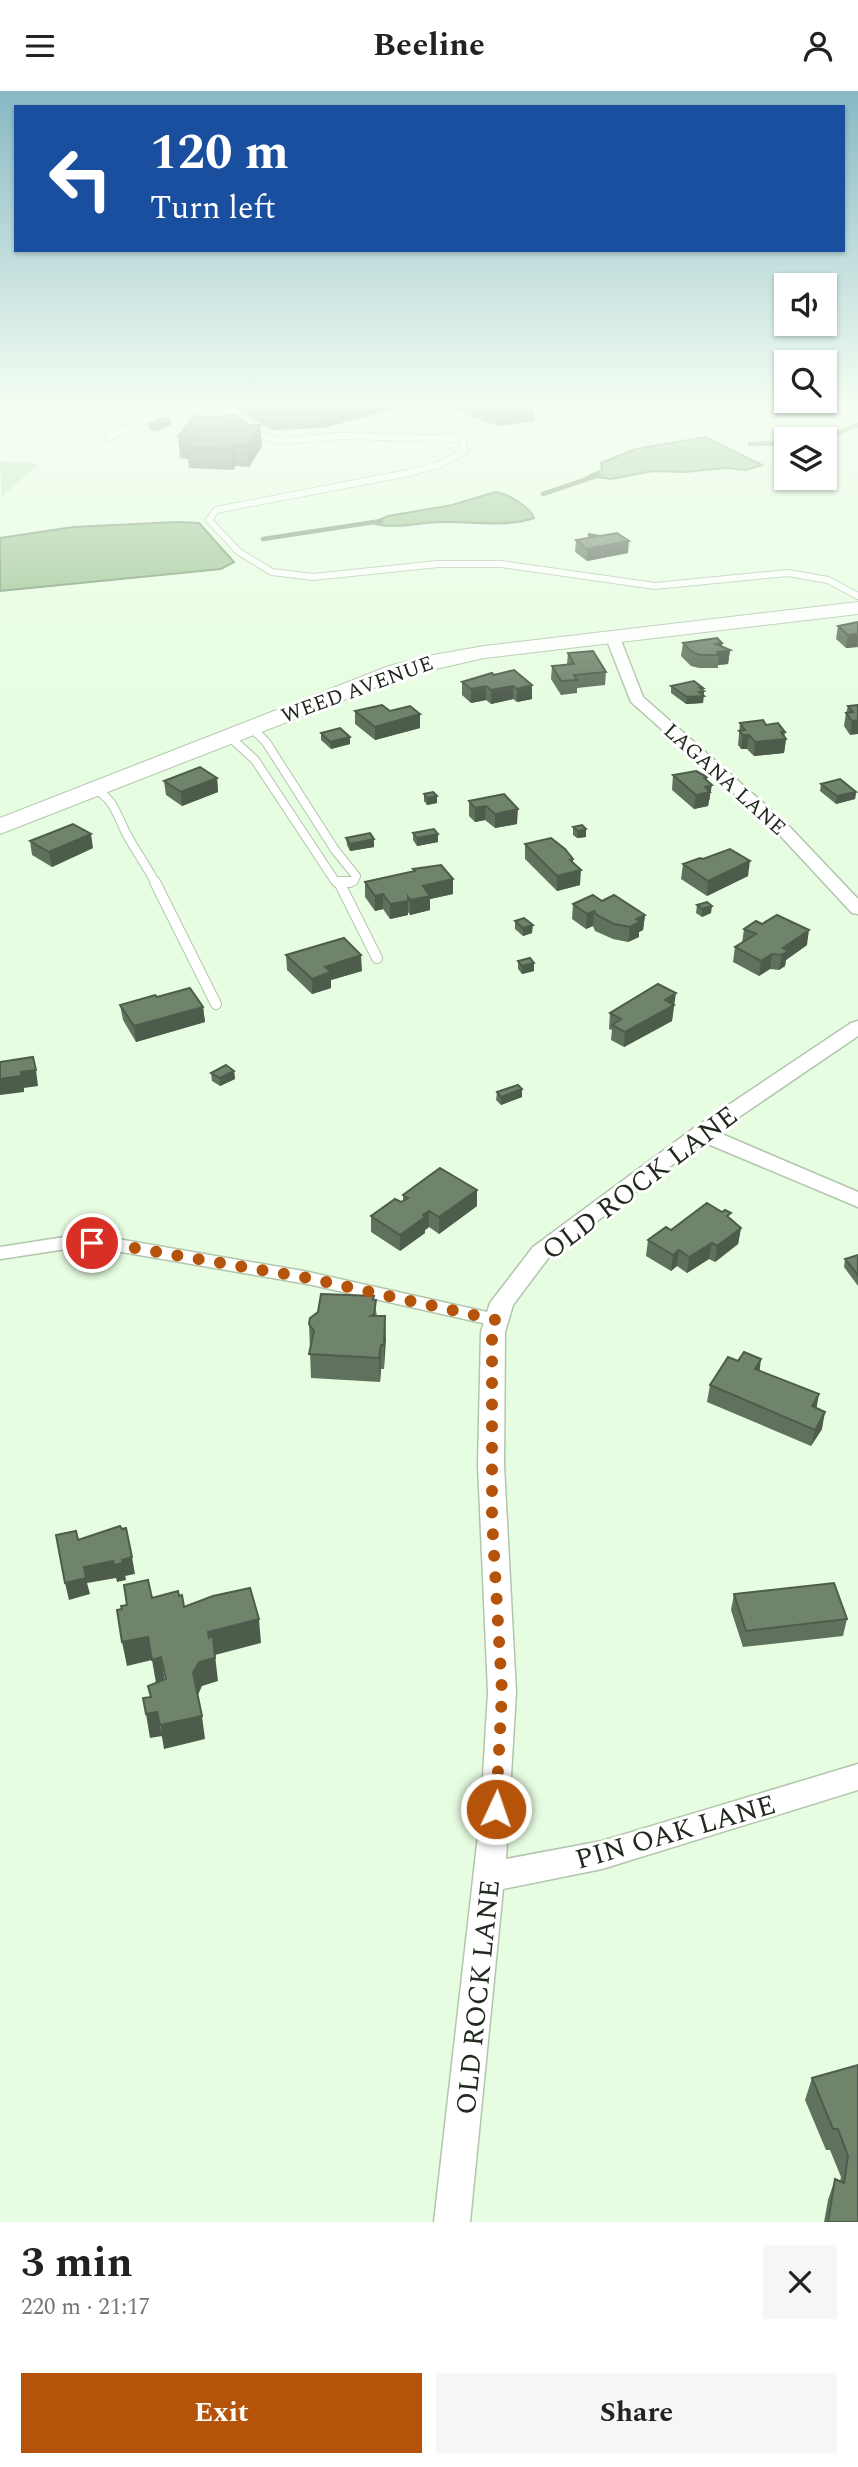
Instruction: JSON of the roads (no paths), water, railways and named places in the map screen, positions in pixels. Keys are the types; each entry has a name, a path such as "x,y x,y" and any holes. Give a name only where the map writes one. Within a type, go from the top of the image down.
{"main road":[{"name":"WEED AVENUE","path":"0,827 251,727 428,661 858,608"}],"street":[{"name":"LAGANA LANE","path":"613,638 636,699 781,827 858,909"},
{"name":"OLD ROCK LANE","path":"452,2222 491,1877 502,1692 492,1492 492,1332 496,1320 502,1303 541,1252 701,1133 858,1027"},
{"path":"701,1133 858,1200"},
{"name":"PIN OAK LANE","path":"491,1877 602,1855 858,1777"}],"lane":[{"path":"243,503 216,510 209,520 239,552 272,572 313,577 438,564 501,564 655,586 788,573 828,580 858,596"},
{"path":"251,727 266,742 335,850 356,876 354,881 340,884"},
{"path":"229,736 255,760 320,859 340,884 377,958"},
{"path":"94,788 106,795 117,809 125,831 148,868 216,1004"},
{"path":"0,1253 72,1242 111,1244 308,1278 496,1320"}],"waterway":[{"path":"263,539 381,521"}]}
